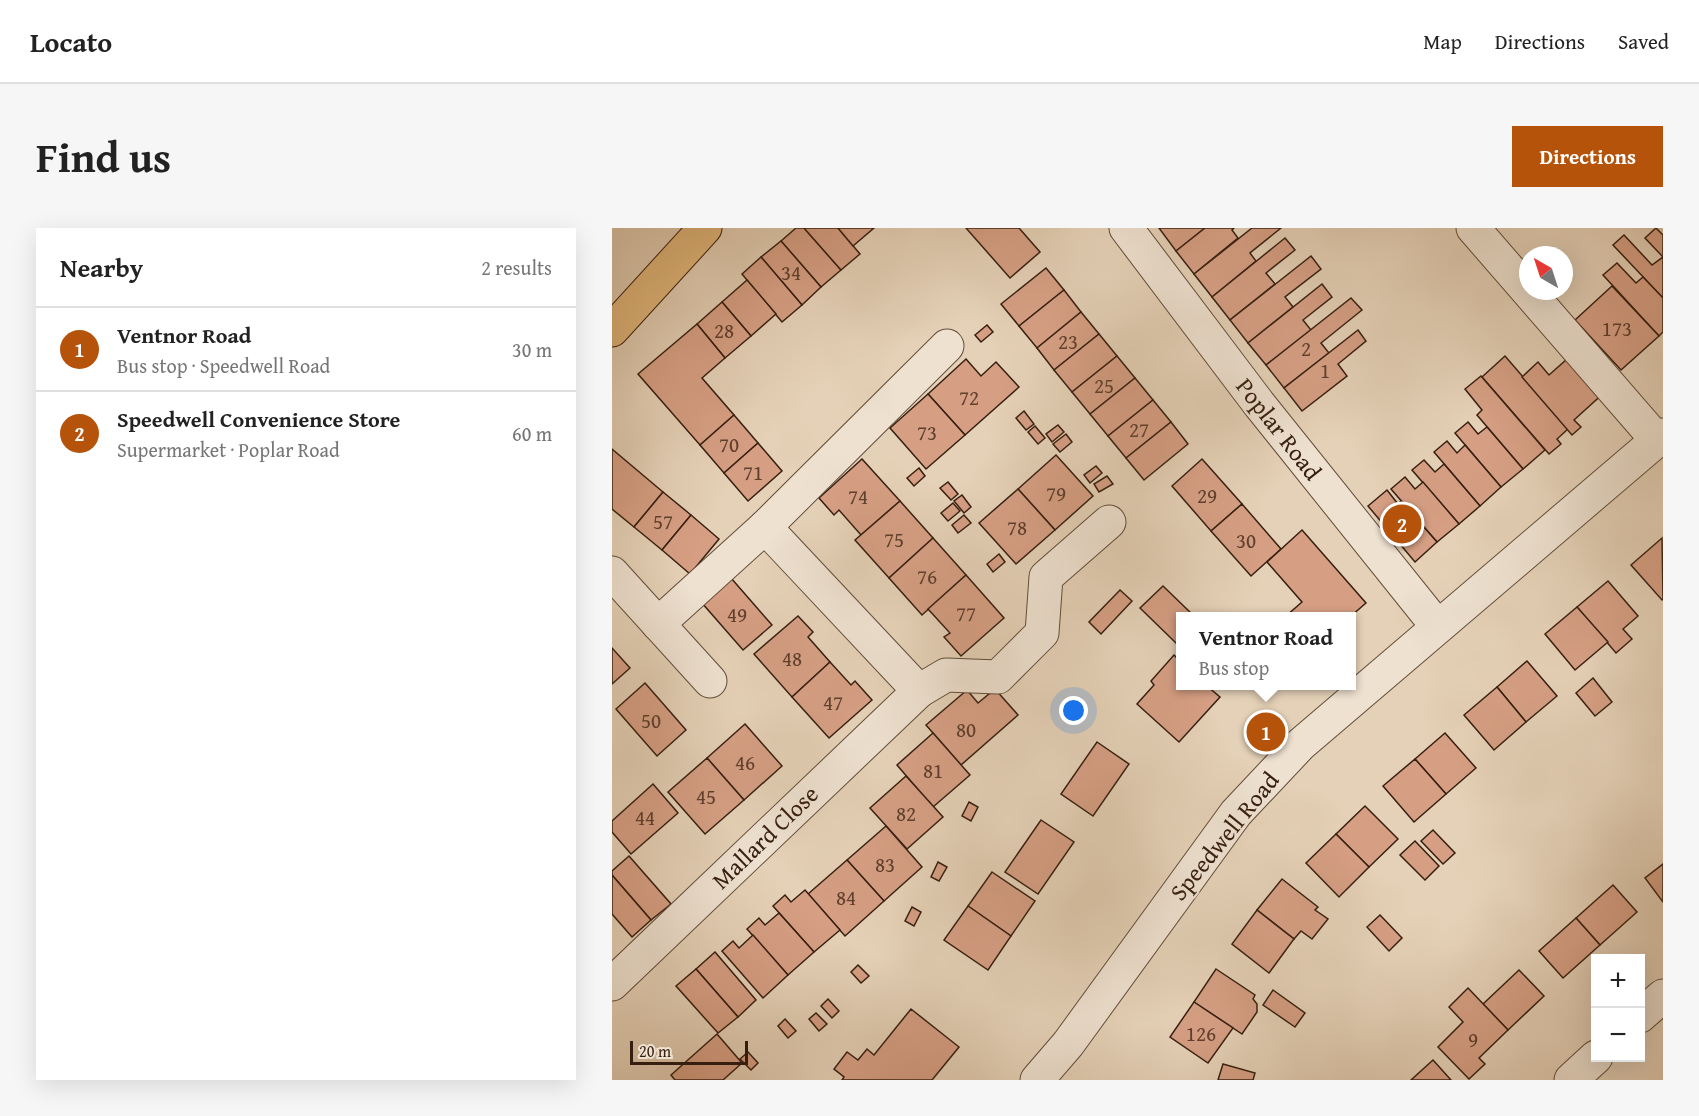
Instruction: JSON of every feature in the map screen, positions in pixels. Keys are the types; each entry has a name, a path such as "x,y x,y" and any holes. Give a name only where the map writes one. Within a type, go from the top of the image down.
{"main road":[{"path":"612,330 705,228"}],"street":[{"name":"Poplar Road","path":"1126,228 1259,405 1437,626"},
{"path":"1473,228 1660,437"},
{"path":"658,624 765,527 947,346"},
{"name":"Speedwell Road","path":"1037,1080 1068,1044 1236,813 1300,745 1660,437"},
{"name":"Mallard Close","path":"612,984 919,691 946,675 998,677 1042,633 1046,577 1109,522"},
{"path":"765,527 919,691"},
{"path":"612,573 710,681"},
{"path":"1645,1012 1663,996"},
{"path":"1571,1080 1591,1062"}],"building":[{"path":"796,228 804,228 841,270 821,287 781,241"},
{"path":"804,228 838,228 860,254 841,270"},
{"path":"838,228 874,228 853,246"},
{"path":"966,228 1019,228 1040,252 1010,278"},
{"path":"1159,228 1205,228 1176,251"},
{"path":"1205,228 1234,228 1232,230 1238,238 1194,274 1176,251"},
{"path":"1252,228 1281,228 1250,253 1256,261 1212,297 1194,274"},
{"path":"1656,228 1663,235 1663,257 1645,238"},
{"path":"1624,235 1652,265 1663,257 1663,298 1613,245"},
{"path":"1285,238 1295,250 1266,273 1275,284 1230,320 1212,297"},
{"path":"781,241 821,287 802,305 761,257"},
{"path":"1311,256 1321,269 1285,297 1293,307 1248,343 1230,320"},
{"path":"761,257 802,305 782,322 742,274"},
{"path":"1617,263 1636,283 1643,277 1663,298 1663,332 1659,336 1603,275"},
{"path":"1046,268 1064,290 1019,326 1001,304"},
{"path":"747,280 776,314 751,336 722,302"},
{"path":"1322,284 1332,297 1303,320 1311,330 1266,365 1248,343"},
{"path":"1612,286 1659,336 1621,370 1575,320"},
{"path":"1064,290 1081,312 1037,348 1019,326"},
{"path":"1351,298 1362,310 1321,343 1329,353 1284,388 1266,365"},
{"path":"722,302 751,336 725,358 697,324"},
{"path":"1081,312 1099,334 1054,370 1037,348"},
{"path":"697,324 725,358 702,378 734,415 700,445 638,374"},
{"path":"987,325 993,332 981,342 975,335"},
{"path":"1358,330 1366,341 1338,364 1347,376 1302,411 1284,388"},
{"path":"1099,334 1117,356 1072,392 1054,370"},
{"path":"1117,356 1135,378 1090,414 1072,392"},
{"path":"1505,356 1568,429 1557,439 1561,444 1549,454 1482,377"},
{"path":"966,359 981,376 996,362 1019,387 965,435 928,394"},
{"path":"1566,360 1607,390 1574,420 1581,427 1572,435 1522,377 1538,362 1549,375"},
{"path":"1481,376 1545,450 1523,469 1477,415 1482,410 1465,389"},
{"path":"1135,378 1153,400 1108,436 1090,414"},
{"path":"928,394 965,435 926,469 890,428"},
{"path":"1153,400 1171,422 1126,458 1108,436"},
{"path":"1024,411 1034,424 1026,430 1016,418"},
{"path":"734,415 758,443 724,473 700,445"},
{"path":"1171,422 1188,444 1144,480 1126,458"},
{"path":"1468,422 1478,434 1487,427 1523,469 1501,487 1455,433"},
{"path":"1058,425 1064,432 1052,442 1046,434"},
{"path":"1035,426 1045,438 1038,444 1028,432"},
{"path":"1066,434 1072,442 1060,452 1053,444"},
{"path":"1447,441 1457,453 1465,445 1501,487 1480,506 1434,452"},
{"path":"758,443 782,471 748,501 724,473"},
{"path":"612,449 663,492 634,527 612,509"},
{"path":"1056,455 1093,496 1055,530 1018,489"},
{"path":"862,459 900,501 861,535 839,510 834,515 819,498"},
{"path":"1202,459 1242,504 1211,531 1172,486"},
{"path":"1424,460 1435,472 1444,464 1480,506 1459,524 1412,470"},
{"path":"1096,466 1102,473 1090,483 1084,475"},
{"path":"919,468 925,476 914,486 907,478"},
{"path":"1107,476 1113,484 1099,492 1094,484"},
{"path":"1405,477 1415,489 1423,482 1459,524 1437,542 1391,489"},
{"path":"948,482 958,494 951,500 940,488"},
{"path":"1018,489 1055,530 1016,564 979,523"},
{"path":"1387,490 1398,504 1401,501 1437,542 1415,562 1368,506"},
{"path":"663,492 691,515 662,550 634,527"},
{"path":"962,495 971,507 964,513 954,501"},
{"path":"900,501 933,538 889,578 855,540"},
{"path":"953,503 960,511 948,521 941,513"},
{"path":"1242,504 1281,549 1251,576 1211,531"},
{"path":"691,515 719,539 690,574 662,550"},
{"path":"964,515 971,523 958,533 952,525"},
{"path":"1302,530 1366,603 1356,612 1291,612 1302,602 1267,562"},
{"path":"933,538 966,575 922,615 889,578"},
{"path":"1662,538 1663,599 1662,600 1631,565"},
{"path":"999,554 1005,562 993,572 987,564"},
{"path":"966,575 1004,618 961,656 944,637 950,633 928,609"},
{"path":"731,578 772,625 743,650 702,603"},
{"path":"1608,581 1638,616 1623,629 1632,639 1616,653 1577,607"},
{"path":"1163,586 1190,612 1176,612 1176,643 1140,608"},
{"path":"1120,590 1132,601 1101,634 1089,622"},
{"path":"1577,607 1608,642 1575,670 1545,634"},
{"path":"798,616 813,632 808,637 830,662 792,697 754,654"},
{"path":"612,648 630,668 612,684"},
{"path":"1174,655 1176,657 1176,690 1212,690 1220,697 1179,742 1137,704 1154,685 1151,681"},
{"path":"1527,661 1557,696 1526,722 1497,687"},
{"path":"830,662 851,685 855,681 872,700 829,738 792,697"},
{"path":"1593,678 1612,702 1595,716 1576,693"},
{"path":"645,683 686,730 657,756 616,709"},
{"path":"1497,687 1526,722 1494,750 1464,715"},
{"path":"995,689 1018,715 961,765 926,725 967,690 978,703"},
{"path":"745,724 782,766 744,800 707,758"},
{"path":"933,733 970,775 933,807 897,765"},
{"path":"1445,733 1476,768 1446,794 1415,759"},
{"path":"1097,742 1129,764 1093,816 1061,794"},
{"path":"707,758 744,800 705,834 668,792"},
{"path":"1415,759 1446,794 1414,822 1383,786"},
{"path":"906,776 943,817 907,849 870,808"},
{"path":"653,784 678,813 631,854 612,832 612,821"},
{"path":"969,802 978,807 971,821 962,816"},
{"path":"1365,806 1398,839 1369,867 1336,834"},
{"path":"1041,820 1074,842 1038,894 1005,872"},
{"path":"886,826 922,867 884,901 847,860"},
{"path":"1433,830 1455,853 1443,864 1421,841"},
{"path":"1336,834 1369,867 1339,897 1306,863"},
{"path":"1415,841 1439,866 1425,880 1400,855"},
{"path":"629,856 671,904 651,920 612,875 612,871"},
{"path":"847,860 884,901 845,936 808,894"},
{"path":"938,862 947,867 939,881 931,877"},
{"path":"1663,864 1663,902 1645,878"},
{"path":"992,872 1035,901 1011,936 968,906"},
{"path":"612,875 651,920 632,937 612,914"},
{"path":"1282,879 1318,907 1315,910 1328,919 1312,939 1301,931 1294,939 1257,910"},
{"path":"1613,885 1637,912 1600,945 1576,918"},
{"path":"805,890 840,930 814,952 773,906 785,895 791,902"},
{"path":"968,906 1011,936 988,970 944,940"},
{"path":"912,907 921,912 914,926 905,921"},
{"path":"1257,910 1294,939 1269,973 1232,944"},
{"path":"779,913 814,952 788,975 747,929 759,918 765,925"},
{"path":"1380,915 1402,938 1389,951 1367,927"},
{"path":"1576,918 1600,945 1563,978 1539,951"},
{"path":"753,935 788,975 763,998 722,951 733,941 739,948"},
{"path":"715,952 756,1000 738,1017 696,969"},
{"path":"858,965 869,976 861,983 851,972"},
{"path":"696,969 738,1017 718,1033 676,986"},
{"path":"1216,969 1255,995 1253,999 1257,1004 1257,1012 1242,1034 1194,1002"},
{"path":"1519,970 1544,996 1508,1030 1483,1004"},
{"path":"1468,988 1508,1030 1479,1058 1485,1064 1469,1079 1438,1047 1463,1022 1449,1007"},
{"path":"1273,990 1305,1013 1295,1027 1263,1005"},
{"path":"828,999 839,1011 832,1018 821,1006"},
{"path":"1194,1002 1233,1028 1208,1063 1170,1037"},
{"path":"911,1009 959,1047 932,1080 842,1080 844,1077 834,1069 847,1052 858,1060 867,1049 874,1055"},
{"path":"816,1013 827,1024 819,1031 809,1019"},
{"path":"785,1019 796,1031 788,1038 778,1026"},
{"path":"717,1034 742,1063 723,1080 675,1080 671,1075"},
{"path":"748,1052 758,1063 751,1070 740,1059"},
{"path":"1433,1060 1451,1080 1411,1080"},
{"path":"1223,1064 1255,1073 1253,1080 1218,1080"}],"place":[{"name":"Speedwell Convenience Store","path":"1402,524"},
{"name":"Ventnor Road","path":"1266,732"}]}
